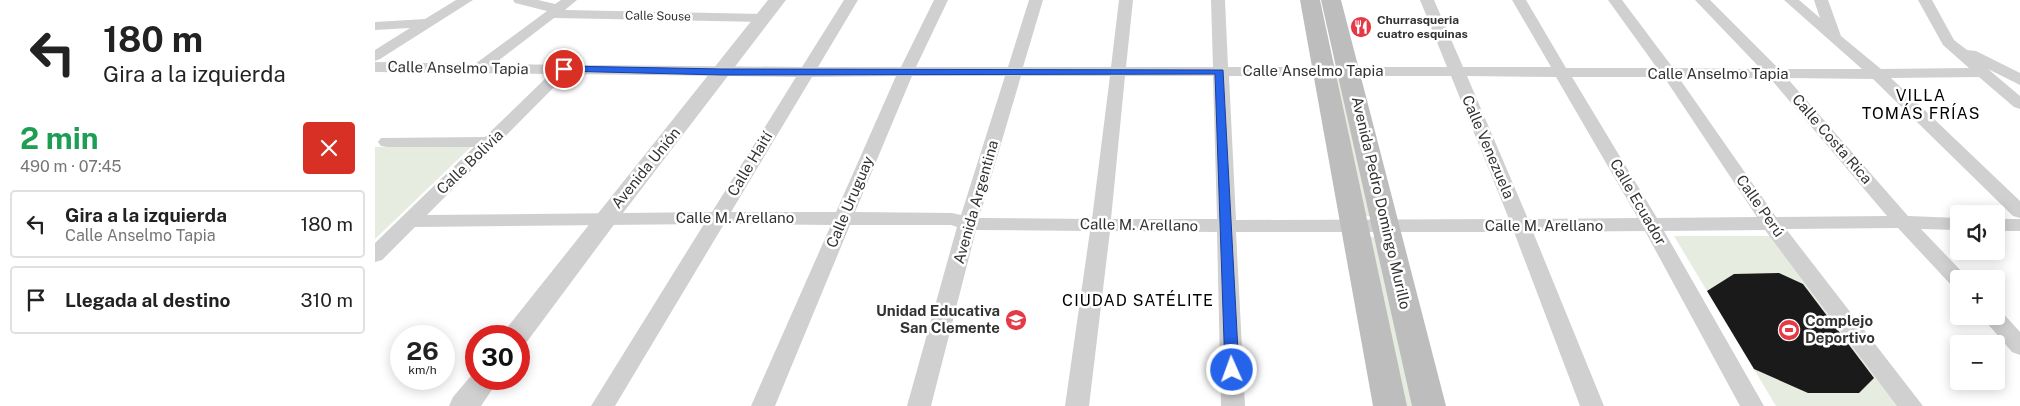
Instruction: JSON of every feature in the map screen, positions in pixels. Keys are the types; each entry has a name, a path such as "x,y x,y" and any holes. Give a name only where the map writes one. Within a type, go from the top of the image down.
{"main road":[{"name":"Avenida Pedro Domingo Murillo","path":"1310,0 1337,71 1387,227 1429,406"},
{"name":"Avenida Pedro Domingo Murillo","path":"1331,0 1337,71 1355,226 1390,406"}],"street":[{"path":"375,56 465,0"},
{"name":"Calle Souse","path":"521,0 555,12 771,9"},
{"path":"480,67 570,0"},
{"name":"Calle Haití","path":"603,406 851,0"},
{"name":"Calle Uruguay","path":"763,406 906,72 941,0"},
{"name":"Avenida Argentina","path":"919,406 968,224 1036,0"},
{"path":"1077,406 1101,224 1126,0"},
{"path":"1218,0 1233,406"},
{"name":"Calle Venezuela","path":"1427,0 1521,226 1592,406"},
{"name":"Calle Ecuador","path":"1519,0 1652,226 1752,406"},
{"name":"Calle Perú","path":"1615,0 1669,74 1771,224 1911,406"},
{"name":"Calle Costa Rica","path":"1702,0 1775,74 1903,222 1950,272"},
{"path":"1791,0 1877,74 2020,212"},
{"path":"1821,0 1835,39"},
{"path":"1925,0 1948,42 2020,104"},
{"name":"Avenida Unión","path":"524,325 604,220 771,9"},
{"path":"375,26 426,23"},
{"path":"1948,42 2017,76"},
{"name":"Calle Anselmo Tapia","path":"375,67 480,67 722,72 1455,71 1669,74 1981,72"},
{"name":"Calle Bolivia","path":"375,255 492,142 564,69"},
{"path":"387,142 492,142"},
{"name":"Calle M. Arellano","path":"409,221 952,218 968,224 1387,227 1652,226 1903,222 1950,224"},
{"path":"2005,225 2020,225"},
{"path":"2000,325 2020,346"},
{"path":"463,406 475,390"}],"shaded area":[{"path":"1333,79 1345,79 1377,216 1363,216"},
{"path":"375,147 471,147 375,239"},
{"name":"Complejo Deportivo","path":"1674,236 1778,236 1903,406 1776,406"},
{"path":"1368,237 1382,237 1418,406 1401,406"}],"building":[{"name":"Complejo Deportivo","path":"1779,273 1803,284 1874,378 1859,393 1808,393 1754,369 1707,291 1734,274"}],"place":[{"name":"Churrasqueria cuatro esquinas","path":"1361,27"},
{"name":"Unidad Educativa San Clemente","path":"1016,320"},
{"name":"Complejo Deportivo","path":"1789,330"}],"district":[{"name":"VILLA TOMÁS FRÍAS","path":"1921,104"},
{"name":"CIUDAD SATÉLITE","path":"1138,300"}],"route":[{"path":"564,69 722,72 1220,72 1232,370"}]}
